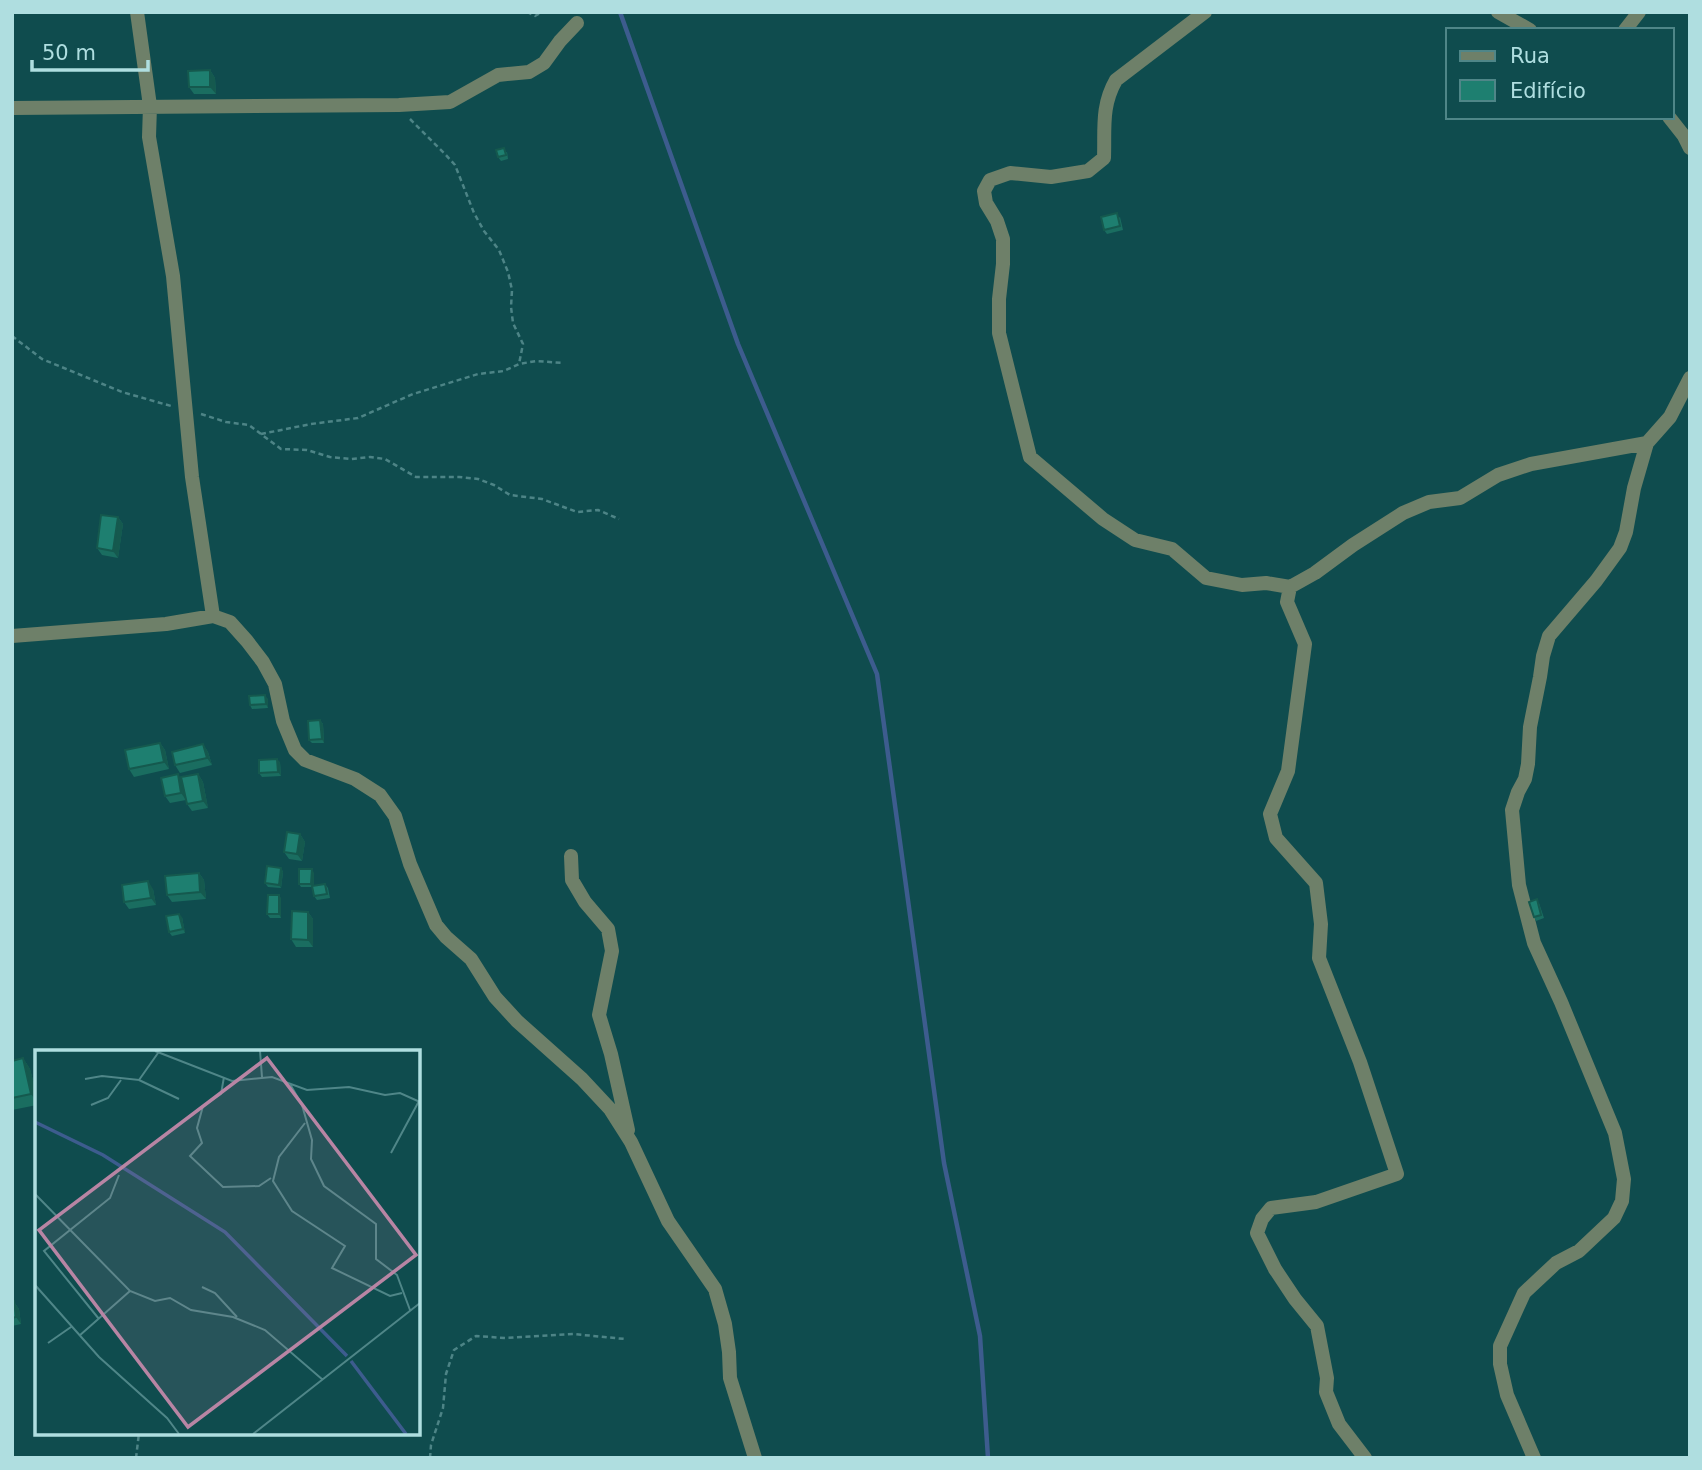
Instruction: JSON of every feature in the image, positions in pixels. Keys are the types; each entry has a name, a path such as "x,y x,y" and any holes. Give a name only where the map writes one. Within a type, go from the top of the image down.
{"street":[{"path":"137,12 150,106 149,137 173,276 192,477 213,615"},
{"path":"1205,12 1116,80 1104,107 1104,158 1088,171 1052,177 1010,173 990,180 984,191 986,203 997,221 1003,239 999,333 1030,457 1103,519 1135,540 1172,549 1206,578 1242,585 1266,583 1290,587 1403,513 1429,502 1460,498 1498,475 1531,464 1647,443"},
{"path":"1498,12 1526,28"},
{"path":"1627,28 1639,12"},
{"path":"12,107 399,105 450,102 498,75 529,72 544,63 577,23"},
{"path":"1671,119 1690,148"},
{"path":"1534,1458 1507,1395 1500,1364 1500,1346 1524,1293 1556,1263 1579,1251 1614,1218 1622,1201 1623,1179 1615,1133 1534,943 1519,885 1511,810 1527,772 1530,727 1549,636 1620,548 1647,443 1670,416 1690,378"},
{"path":"1290,587 1287,602 1305,643 1288,771 1270,814 1276,838 1315,883 1321,924 1319,958 1360,1062 1397,1174 1316,1202 1271,1208 1262,1219 1257,1233 1275,1269 1317,1326 1327,1378 1326,1392 1339,1424 1365,1458"},
{"path":"12,636 166,624 213,615 230,622 247,641 275,684 283,721 295,750 304,760 355,779 380,795 395,816 410,864 436,925 471,960 495,997 517,1021 582,1079 610,1109 631,1142 668,1221 715,1289 725,1324 730,1378 755,1458"},
{"path":"571,856 572,880 585,902 608,929 612,951 599,1015 611,1054 631,1142"}],"path":[{"path":"527,12 536,16 542,12"},
{"path":"399,105 413,124 455,165 474,213 499,250 512,290 513,323 523,344 519,364"},
{"path":"12,336 42,359 82,376 122,392 226,422 249,425 281,449 307,450 340,458 385,459 416,477 478,479 510,495 542,499 577,512 598,510 619,519"},
{"path":"261,434 358,418 414,394 478,374 504,371 519,364 536,361 564,363"},
{"path":"430,1458 431,1445 443,1408 446,1374 454,1350 476,1336 505,1338 573,1334 625,1339"},
{"path":"136,1458 139,1435"}],"building":[{"path":"210,70 210,87 189,87 188,71"},
{"path":"504,148 506,155 498,157 496,150"},
{"path":"1117,213 1120,226 1104,230 1101,217"},
{"path":"101,515 118,517 113,551 97,548"},
{"path":"265,695 266,704 250,705 249,696"},
{"path":"320,720 322,739 309,740 308,721"},
{"path":"160,743 164,762 129,769 125,750"},
{"path":"203,744 207,758 175,765 172,752"},
{"path":"277,759 278,772 259,773 259,760"},
{"path":"178,774 181,793 165,796 161,778"},
{"path":"198,774 203,801 187,804 181,777"},
{"path":"287,832 300,834 297,854 284,852"},
{"path":"267,866 281,868 279,885 265,883"},
{"path":"299,869 312,869 311,884 299,884"},
{"path":"199,873 200,892 167,895 165,876"},
{"path":"148,881 151,898 124,902 122,885"},
{"path":"325,884 327,894 314,896 312,886"},
{"path":"268,895 279,895 279,914 267,914"},
{"path":"1537,899 1541,915 1534,917 1529,902"},
{"path":"292,911 308,912 308,940 291,939"},
{"path":"179,914 183,929 169,932 166,916"},
{"path":"23,1058 31,1094 12,1098 12,1061"},
{"path":"12,1301 16,1317 12,1318"}],"waterway":[{"path":"620,12 738,344 877,674 944,1163 980,1336 988,1458"}]}
